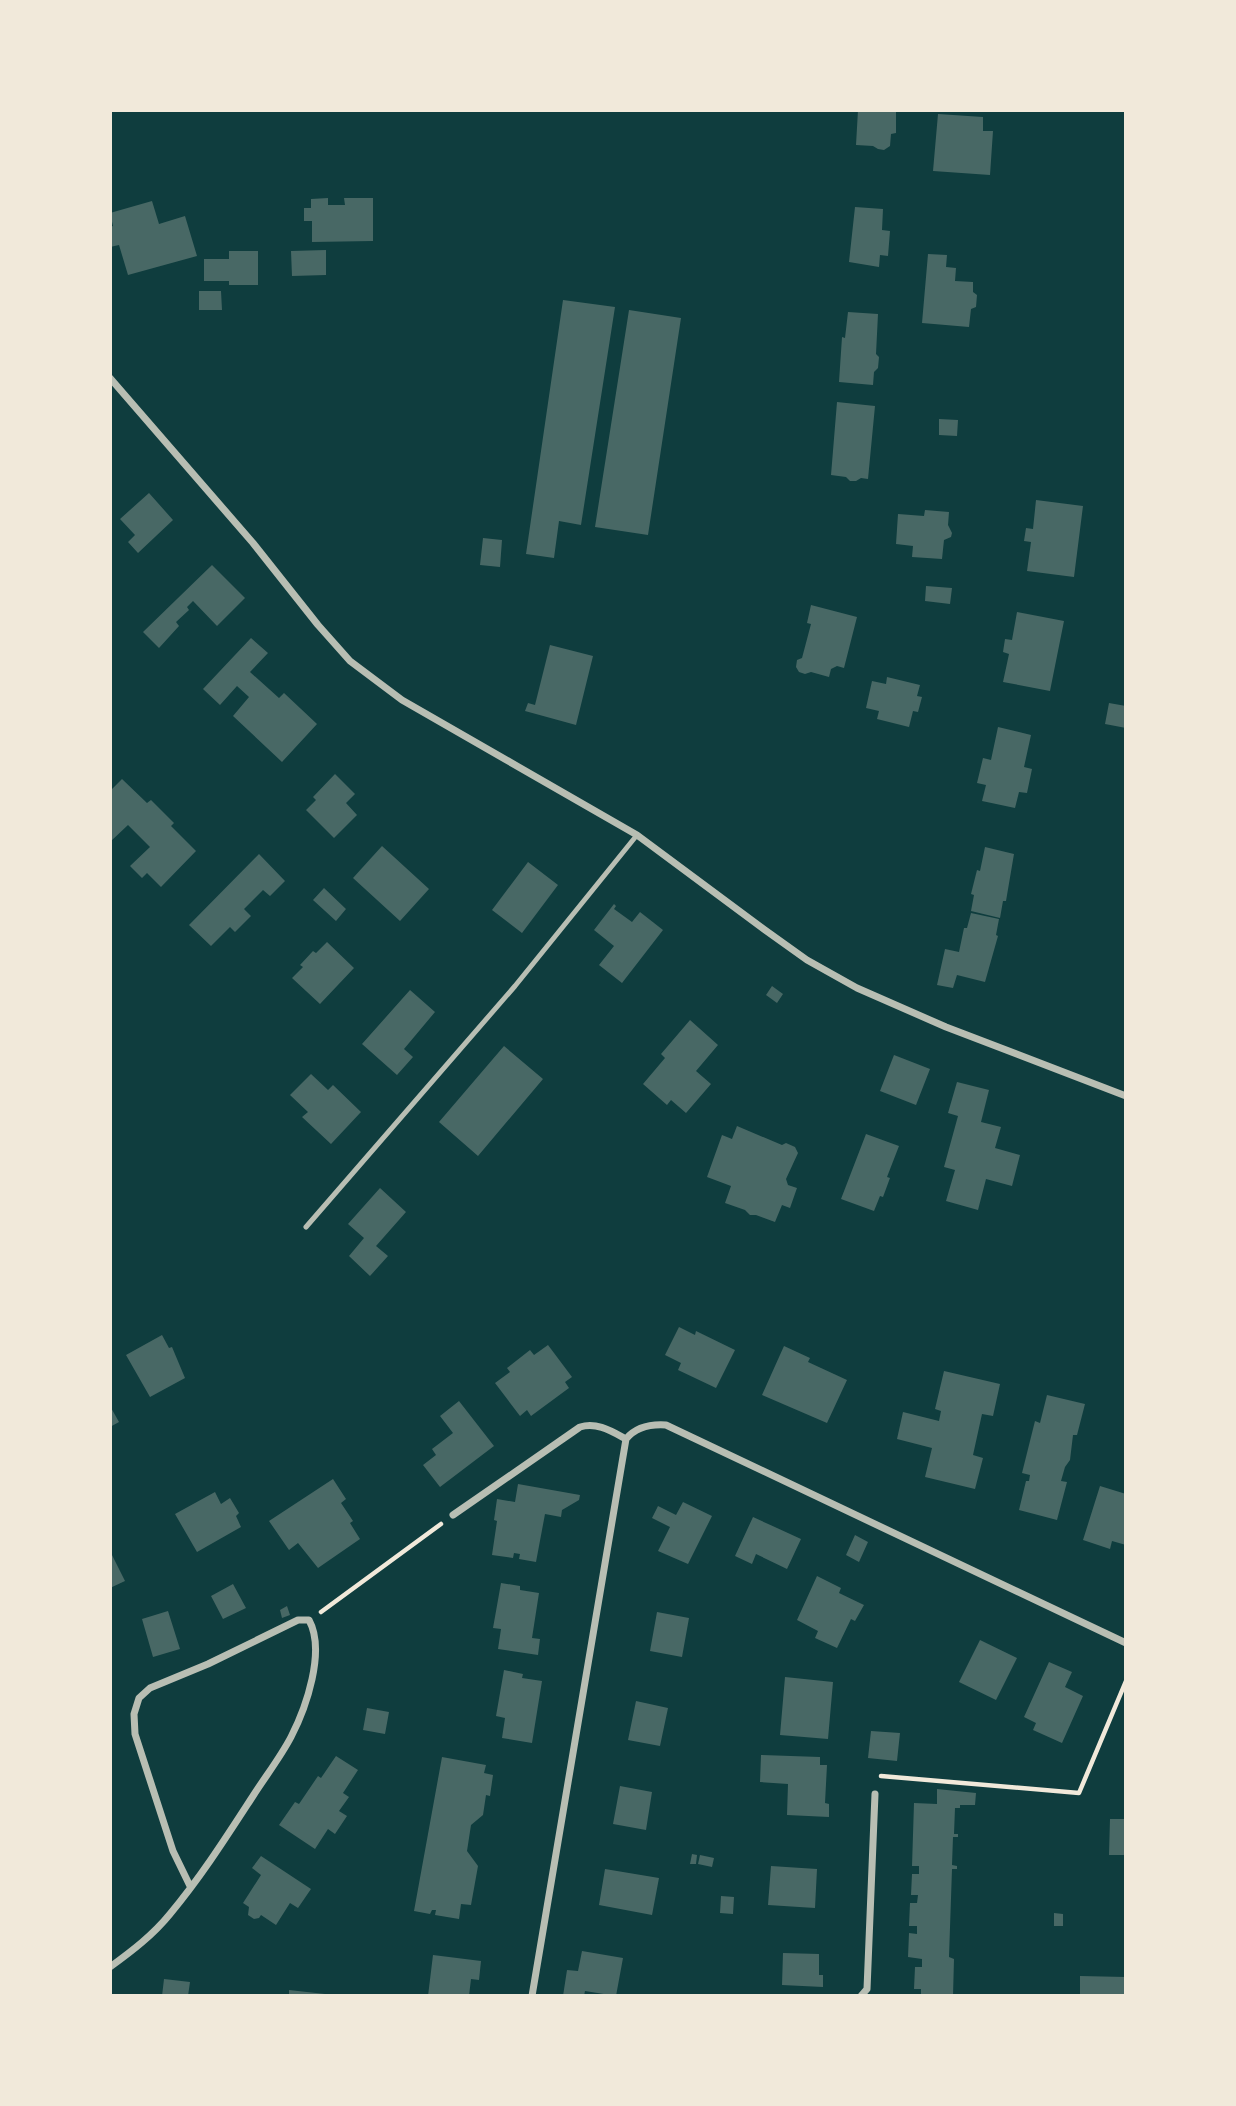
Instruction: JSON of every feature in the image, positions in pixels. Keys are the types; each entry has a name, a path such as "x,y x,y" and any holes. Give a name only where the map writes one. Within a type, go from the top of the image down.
{"street":[{"path":"110,379 253,543 350,661 402,700 637,835 807,960 857,988 946,1027 1126,1096"},
{"path":"453,1516 580,1427 590,1424 600,1426 626,1439"},
{"path":"532,1996 626,1439 631,1433 644,1427 671,1427 1126,1643"},
{"path":"110,1967 141,1945 170,1915 215,1854 291,1737 306,1702 317,1650 316,1632 309,1620 298,1619 208,1664 150,1688 139,1698 134,1714 135,1734 173,1851 190,1886"},
{"path":"861,1996 866,1989 875,1794"}],"lane":[{"path":"306,1227 516,986 637,835"}],"path":[{"path":"309,1620 453,1516"},
{"path":"875,1794 876,1776 1079,1793 1126,1681"}],"building":[{"path":"858,110 896,110 896,133 891,134 890,146 884,150 856,145"},
{"path":"938,114 983,117 983,131 993,131 990,175 933,171"},
{"path":"328,198 328,205 345,205 344,198 373,198 373,241 312,242 312,221 304,221 304,208 311,208 311,199"},
{"path":"152,201 159,224 185,216 197,256 128,275 119,245 110,247 110,227 113,226 110,213"},
{"path":"855,207 883,209 882,230 890,231 888,256 880,255 879,267 849,262"},
{"path":"326,250 326,275 292,276 291,251"},
{"path":"229,251 258,251 258,285 229,285 229,281 204,281 204,259 229,259"},
{"path":"928,254 947,255 946,267 956,268 955,281 973,282 973,292 977,295 976,307 971,309 969,327 922,323"},
{"path":"199,291 221,291 222,310 199,310"},
{"path":"563,300 615,307 581,525 559,521 554,558 526,554"},
{"path":"629,310 681,318 648,535 595,527"},
{"path":"848,312 878,314 876,354 879,357 873,385 839,382 842,337 845,338"},
{"path":"837,402 875,406 868,479 850,481 846,477 831,475"},
{"path":"939,419 958,420 957,436 939,435"},
{"path":"149,493 173,520 138,553 128,542 135,535 120,519"},
{"path":"1036,500 1083,506 1074,577 1027,571 1031,542 1024,541 1026,528 1033,529"},
{"path":"925,510 949,512 948,525 952,533 951,537 944,540 942,559 912,557 913,546 896,544 898,514 924,516"},
{"path":"483,538 502,540 500,567 480,565"},
{"path":"212,565 245,598 217,626 193,601 187,607 189,610 176,622 179,626 159,648 143,632"},
{"path":"926,586 952,588 950,604 925,601"},
{"path":"811,605 857,617 844,668 837,666 831,669 829,677 811,672 805,674 799,672 796,667 797,660 802,658 811,624 807,623"},
{"path":"1017,612 1064,621 1050,691 1003,682 1009,654 1003,652 1005,639 1012,640"},
{"path":"251,638 268,653 250,672 279,698 284,693 317,724 282,762 233,716 249,697 237,686 220,705 203,689"},
{"path":"550,645 593,656 576,725 525,711 528,703 535,705"},
{"path":"887,677 920,685 917,696 922,697 918,712 913,711 909,727 877,719 879,711 866,708 872,681 886,684"},
{"path":"1109,703 1126,706 1126,728 1105,724"},
{"path":"998,727 1031,735 1024,767 1032,769 1027,793 1019,792 1015,808 982,801 986,785 977,783 983,758 991,760"},
{"path":"335,774 355,794 346,803 357,815 334,838 306,810 316,800 313,797"},
{"path":"122,779 147,803 151,800 174,823 171,826 196,851 161,887 147,873 142,878 130,866 150,847 128,825 110,842 110,791"},
{"path":"382,846 429,889 400,921 353,878"},
{"path":"985,847 1014,854 1006,901 1003,901 1000,918 971,911 974,895 971,894"},
{"path":"259,854 285,881 270,896 263,890 244,909 251,916 235,932 230,927 211,946 189,925"},
{"path":"528,862 558,885 522,933 492,910"},
{"path":"324,888 346,909 336,921 313,900"},
{"path":"614,904 614,909 632,922 640,912 663,930 622,983 599,965 614,946 594,930"},
{"path":"971,913 999,919 998,936 985,982 957,975 953,988 937,985 945,949 959,952 964,928 967,928"},
{"path":"327,942 354,968 320,1004 292,978 313,951 316,953"},
{"path":"772,986 783,994 777,1003 766,995"},
{"path":"410,990 435,1012 404,1049 413,1057 397,1075 362,1044"},
{"path":"690,1020 718,1045 696,1071 711,1084 686,1113 671,1100 667,1105 643,1084 665,1058 661,1054"},
{"path":"504,1046 543,1079 478,1156 439,1122"},
{"path":"894,1055 930,1069 916,1105 880,1091"},
{"path":"311,1074 328,1090 333,1085 361,1112 331,1144 302,1117 308,1112 290,1095"},
{"path":"957,1082 989,1090 981,1122 1001,1127 995,1148 1020,1155 1012,1186 986,1179 978,1210 946,1201 955,1170 944,1167 958,1116 948,1113"},
{"path":"737,1126 782,1145 786,1143 795,1147 798,1153 786,1179 788,1185 797,1188 790,1208 782,1205 775,1222 750,1215 745,1210 725,1203 731,1186 707,1177 722,1135 732,1139"},
{"path":"866,1134 899,1146 887,1177 890,1178 883,1197 880,1196 874,1211 841,1199"},
{"path":"380,1188 406,1212 376,1246 388,1256 370,1276 349,1256 364,1238 348,1224"},
{"path":"679,1327 695,1335 696,1331 735,1350 716,1388 678,1370 681,1363 665,1355"},
{"path":"162,1335 169,1348 172,1347 185,1378 150,1397 126,1355"},
{"path":"548,1345 572,1377 565,1382 569,1388 531,1416 527,1410 520,1416 495,1383 510,1372 507,1368 530,1350 534,1355"},
{"path":"784,1346 810,1358 808,1362 847,1380 827,1423 762,1395"},
{"path":"944,1371 1000,1384 993,1416 982,1414 973,1455 983,1458 975,1489 925,1477 932,1448 897,1439 903,1412 939,1421 941,1411 935,1409"},
{"path":"1047,1395 1085,1404 1077,1435 1073,1435 1070,1460 1061,1481 1067,1482 1057,1520 1019,1510 1030,1475 1022,1473 1035,1421 1040,1423"},
{"path":"459,1401 494,1446 440,1487 423,1465 436,1455 432,1449 453,1433 440,1416"},
{"path":"110,1406 119,1422 110,1427"},
{"path":"333,1479 346,1499 341,1503 353,1521 350,1523 360,1539 318,1568 298,1543 289,1550 269,1521"},
{"path":"518,1484 580,1495 579,1500 562,1510 561,1517 545,1514 536,1562 519,1559 520,1554 514,1553 513,1558 492,1555 497,1499 515,1502"},
{"path":"1100,1486 1126,1494 1126,1545 1112,1541 1110,1549 1083,1540"},
{"path":"215,1492 221,1504 230,1498 239,1513 236,1516 241,1527 197,1552 175,1514"},
{"path":"683,1502 712,1516 688,1564 658,1551 670,1527 652,1518 658,1506 676,1515"},
{"path":"753,1517 801,1539 787,1569 756,1554 752,1564 735,1556"},
{"path":"855,1535 868,1542 859,1562 846,1555"},
{"path":"110,1551 125,1581 110,1588"},
{"path":"817,1576 841,1588 839,1593 864,1605 855,1621 851,1619 837,1648 815,1638 818,1631 797,1620"},
{"path":"501,1583 539,1593 532,1638 540,1639 538,1655 498,1649 501,1629 493,1628"},
{"path":"233,1584 246,1608 223,1619 211,1596"},
{"path":"287,1606 290,1615 282,1618 280,1610"},
{"path":"168,1611 180,1649 153,1657 142,1619"},
{"path":"657,1612 689,1618 682,1657 650,1651"},
{"path":"980,1640 1017,1658 996,1700 959,1682"},
{"path":"1049,1662 1072,1672 1065,1687 1083,1696 1062,1743 1033,1730 1036,1723 1024,1717"},
{"path":"504,1670 523,1674 522,1678 542,1681 532,1743 502,1738 505,1718 496,1716"},
{"path":"785,1677 833,1682 828,1739 780,1735"},
{"path":"636,1701 668,1708 660,1746 628,1740"},
{"path":"367,1708 389,1712 385,1734 363,1730"},
{"path":"871,1731 900,1733 897,1761 868,1758"},
{"path":"761,1755 820,1757 820,1765 827,1765 825,1803 829,1804 829,1817 787,1815 788,1784 760,1782"},
{"path":"336,1756 358,1770 343,1793 349,1797 339,1811 347,1816 335,1834 328,1829 315,1849 279,1825 295,1802 299,1804 318,1776 321,1778"},
{"path":"442,1757 486,1765 484,1773 493,1775 490,1796 486,1795 483,1815 471,1825 467,1851 478,1866 471,1905 461,1904 459,1919 435,1915 436,1910 432,1910 430,1914 414,1911"},
{"path":"620,1786 652,1792 646,1830 613,1824"},
{"path":"937,1789 976,1793 975,1805 960,1805 960,1808 955,1808 954,1834 958,1834 958,1837 953,1837 952,1865 957,1866 957,1869 952,1869 949,1957 954,1959 953,1996 921,1996 921,1989 914,1989 915,1967 922,1967 922,1959 908,1957 909,1933 917,1934 917,1926 909,1926 910,1903 917,1903 918,1895 911,1895 912,1874 919,1874 919,1866 912,1866 914,1803 937,1804"},
{"path":"1110,1819 1126,1819 1126,1855 1109,1855"},
{"path":"692,1854 697,1855 696,1864 690,1864"},
{"path":"700,1855 714,1858 712,1867 698,1864"},
{"path":"261,1856 311,1889 298,1908 290,1903 276,1925 261,1915 254,1919 248,1915 249,1907 243,1903 261,1875 252,1868"},
{"path":"771,1866 817,1869 815,1908 768,1905"},
{"path":"605,1869 659,1878 652,1915 599,1905"},
{"path":"721,1896 734,1897 733,1914 720,1913"},
{"path":"1054,1913 1063,1914 1063,1926 1054,1926"},
{"path":"582,1951 623,1958 616,1996 585,1991 584,1996 563,1996 567,1970 578,1971"},
{"path":"783,1953 819,1954 819,1975 823,1975 823,1987 782,1985"},
{"path":"433,1955 481,1961 479,1980 471,1979 469,1996 428,1996"},
{"path":"1080,1976 1126,1977 1126,1996 1080,1996"},
{"path":"164,1979 190,1982 188,1996 162,1996"},
{"path":"289,1990 325,1994 325,1996 289,1996"}]}
